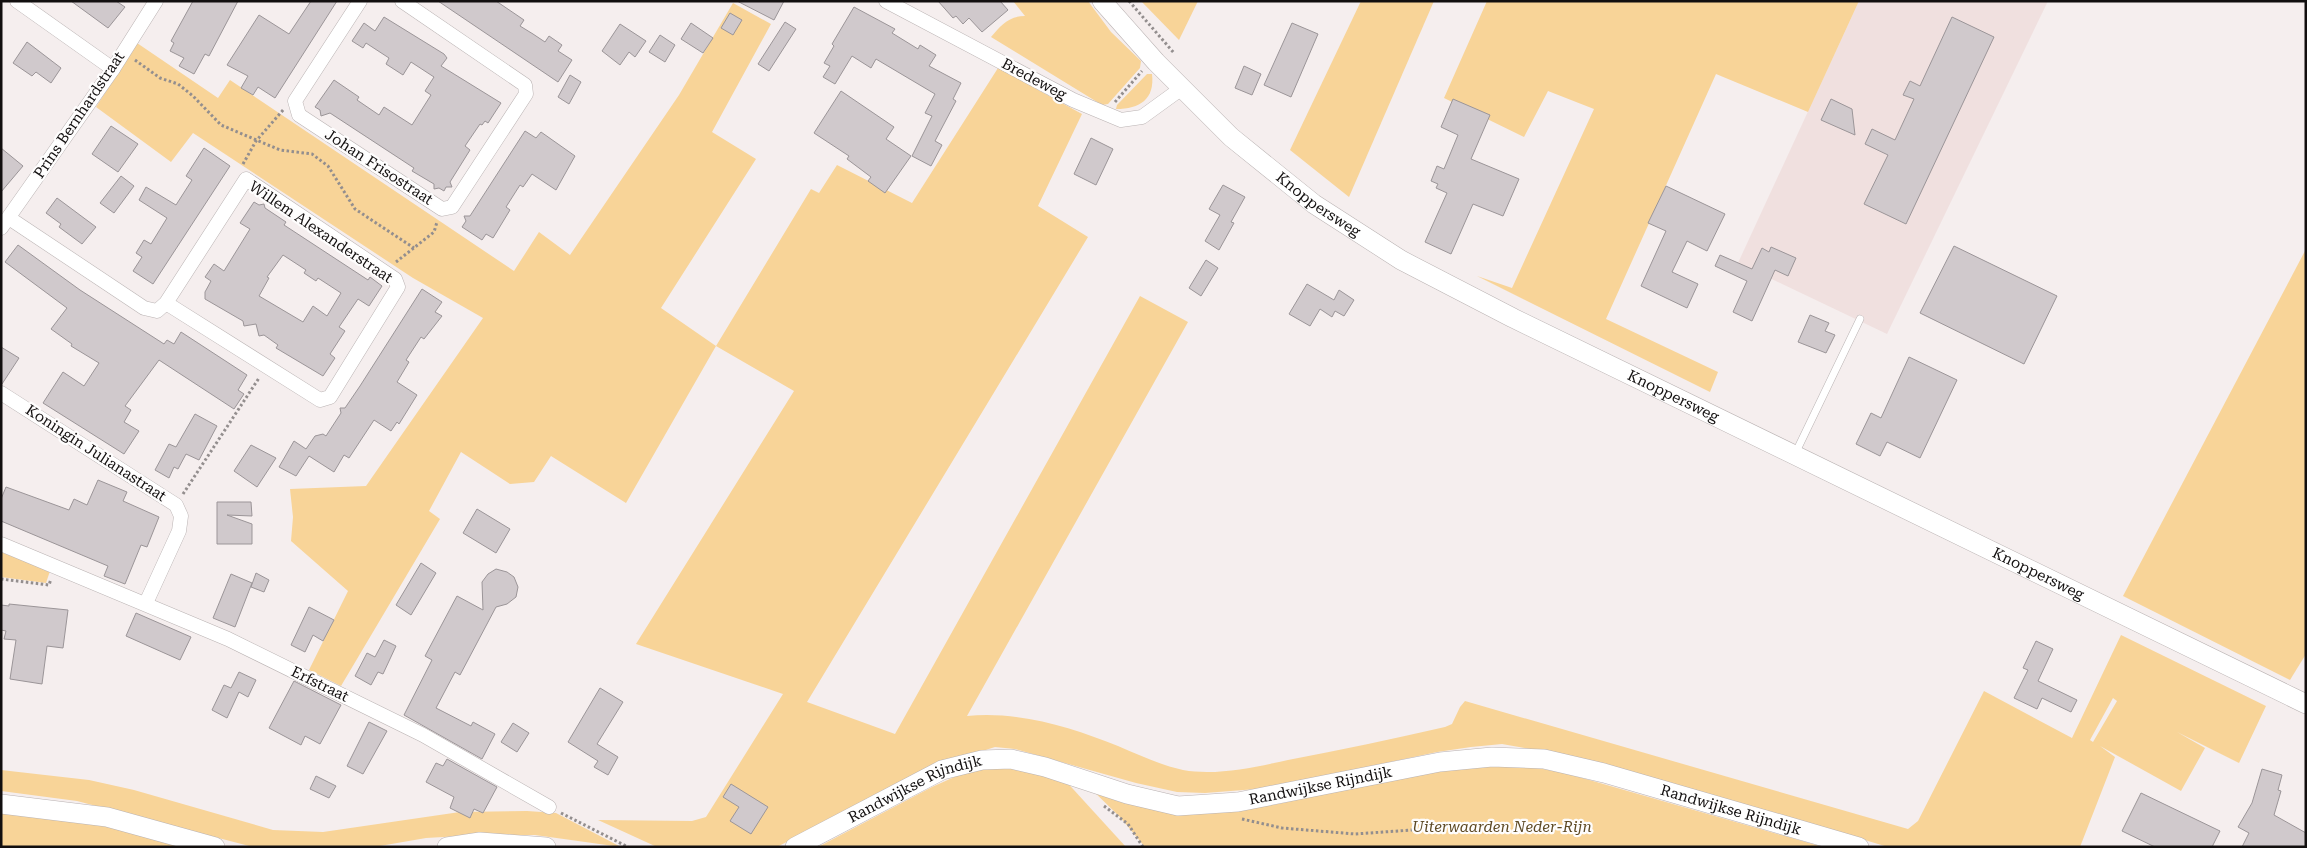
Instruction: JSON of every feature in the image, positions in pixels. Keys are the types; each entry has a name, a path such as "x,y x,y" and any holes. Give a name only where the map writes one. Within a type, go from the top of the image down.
{"street":[{"path":"17,1 112,69"},
{"name":"Prins Bernhardstraat","path":"6,216 112,69 156,1"},
{"path":"295,101 360,1"},
{"name":"Johan Frisostraat","path":"295,101 299,115 442,209 452,207 526,94 525,85 402,1"},
{"name":"Bredeweg","path":"886,1 1073,100 1121,120 1142,118 1182,88"},
{"name":"Knoppersweg","path":"1102,1 1156,62 1231,137 1314,204 1401,260 1513,318 2306,704"},
{"name":"Willem Alexanderstraat","path":"246,180 395,279 398,288 330,397 320,400 166,303 246,180"},
{"path":"6,216 144,308 157,311 166,303"},
{"name":"Koningin Julianastraat","path":"1,393 176,505 181,516 179,531 146,603"},
{"name":"Erfstraat","path":"1,544 146,603 228,639 423,735 549,807"},
{"name":"Randwijkse Rijndijk","path":"795,847 942,770 982,760 1011,759 1045,767 1127,794 1178,806 1238,802 1440,762 1492,757 1544,760 1604,773 1859,847"},
{"path":"1,804 107,818 215,847"},
{"path":"447,847 480,842 546,847"}],"lane":[{"path":"1795,456 1860,319"}],"path":[{"path":"1129,1 1174,53"},
{"path":"123,52 160,78 178,84 193,96 221,125 280,150 312,154 328,166 355,210 414,248"},
{"path":"1105,114 1145,67 1156,62"},
{"path":"246,180 243,164 256,141 280,113 295,101"},
{"path":"395,279 393,265 434,232 442,209"},
{"path":"176,505 268,366"},
{"path":"1,578 48,585 55,566"},
{"path":"1100,803 1128,824 1142,847"},
{"path":"549,807 628,847"},
{"path":"1234,818 1282,828 1355,834 1412,830"}],"shaded area":[{"path":"1859,1 2048,1 1887,334 1738,263"}],"green space":[{"path":"1013,1 1088,1 1111,32 1141,61 1140,68 1108,104 1102,105 991,37 1006,22 1019,16 1025,16"},
{"path":"1141,1 1198,1 1179,40"},
{"path":"1361,1 1434,1 1349,197 1290,150"},
{"path":"1487,1 1859,1 1808,112 1716,74 1606,319 1718,372 1710,392 1477,276 1512,288 1594,109 1548,91 1524,137 1444,98"},
{"path":"733,3 771,24 712,132 756,159 661,308 716,346 626,503 551,456 534,482 510,484 461,452 429,511 440,519 341,686 309,670 348,591 291,541 293,517 290,489 366,486 483,318 413,278 193,133 171,162 96,107 137,43 218,98 230,80 514,271 539,232 570,255 679,95"},
{"path":"998,68 1082,114 1038,206 1088,237 807,702 895,734 1140,296 1188,322 967,716 1006,716 1044,722 1100,739 1166,765 1183,770 1209,772 1236,770 1445,727 1452,724 1465,701 1908,829 1918,821 1984,691 2072,738 2121,635 2266,706 2239,763 2177,732 2205,748 2181,791 2100,746 2115,757 2080,847 1888,847 1792,818 1536,750 1502,744 1437,752 1269,788 1205,793 1177,792 1136,783 1015,749 995,747 973,754 817,826 777,847 657,847 598,820 692,821 706,817 783,694 636,644 794,391 716,346 811,189 819,193 837,165 912,203","holes":["2113,698 2117,701 2093,742 2090,740"]},
{"path":"1147,74 1152,74 1152,83 1151,90 1144,101 1139,105 1125,109 1116,109 1117,105"},
{"path":"2306,249 2306,654 2290,680 2123,596"},
{"path":"1,552 50,571 46,583 1,577"},
{"path":"996,765 1063,778 1126,847 818,847 932,787 970,770"},
{"name":"Uiterwaarden Neder-Rijn","path":"1473,765 1526,766 1565,773 1823,847 1145,847 1120,817 1089,787 1230,811 1278,804 1422,772"},
{"path":"1,770 89,780 134,790 273,830 323,832 460,812 527,811 556,813 621,847 535,835 478,835 426,838 374,847 253,847 77,801 1,791"},
{"path":"1,811 78,818 192,847 1,847"}],"building":[{"path":"71,1 116,1 125,7 108,28"},
{"path":"193,1 238,1 209,56 205,54 194,74 179,66 184,58 170,51 174,43 171,41"},
{"path":"311,1 337,1 275,98 258,87 253,95 241,88 248,76 227,65 259,15 289,34"},
{"path":"438,1 496,1 524,20 520,26 545,42 549,36 562,45 558,51 572,60 558,82"},
{"path":"737,1 784,1 774,20"},
{"path":"938,1 1000,1 1008,10 982,32 969,18 963,24 956,16 953,18"},
{"path":"854,7 895,29 892,33 918,49 920,45 936,55 929,66 961,83 953,99 956,101 935,141 942,145 931,166 912,156 932,116 925,113 935,94 876,59 871,68 852,56 835,84 823,77 830,66 824,63 834,46 832,44"},
{"path":"730,13 742,20 733,35 721,28"},
{"path":"384,17 444,54 447,58 441,66 501,103 488,123 485,121 482,125 480,124 465,146 470,150 450,182 452,187 446,187 444,191 439,188 434,189 434,184 412,171 414,168 330,113 321,116 320,110 315,107 334,80 359,97 357,100 379,115 384,107 412,125 431,95 425,91 434,77 411,62 403,75 386,64 389,58 366,43 363,48 352,41 364,23 375,31"},
{"path":"1952,17 1994,37 1906,224 1864,204 1888,155 1865,144 1872,129 1895,140 1914,99 1903,95 1910,81 1920,86"},
{"path":"785,22 796,29 769,71 758,64"},
{"path":"691,23 713,38 703,53 681,39"},
{"path":"1292,23 1318,34 1291,97 1264,85"},
{"path":"620,24 646,41 635,57 629,52 620,65 602,51"},
{"path":"660,35 675,45 665,62 649,52"},
{"path":"27,42 61,68 51,83 36,72 32,76 13,63"},
{"path":"1244,66 1261,74 1252,95 1235,88"},
{"path":"570,75 581,82 569,104 558,97"},
{"path":"841,91 894,127 886,139 911,156 885,193 868,181 871,177 847,159 849,156 814,133"},
{"path":"1453,99 1490,115 1471,159 1519,179 1503,216 1473,204 1451,254 1425,242 1447,193 1436,188 1438,184 1431,181 1437,166 1444,169 1458,135 1441,127"},
{"path":"1831,99 1852,109 1855,135 1821,120"},
{"path":"111,126 138,144 118,172 92,154"},
{"path":"525,131 536,138 541,132 575,156 556,190 532,174 523,187 520,185 506,207 510,210 493,238 486,234 482,240 462,227 466,221 464,216 470,216"},
{"path":"1091,138 1113,149 1096,185 1074,174"},
{"path":"1,148 23,166 1,192"},
{"path":"204,148 230,166 153,284 133,271 142,257 136,253 144,240 151,244 167,218 139,200 146,187 176,205 192,180 186,176"},
{"path":"121,176 134,186 114,213 100,203"},
{"path":"1223,185 1245,197 1231,222 1234,223 1219,250 1205,241 1220,215 1209,209"},
{"path":"1666,186 1725,214 1707,251 1687,241 1672,272 1698,284 1687,308 1641,286 1666,231 1648,223"},
{"path":"57,198 96,227 82,244 59,227 61,224 46,213"},
{"path":"254,202 259,205 264,204 265,208 286,222 284,225 368,280 370,277 382,286 369,306 358,299 339,327 345,331 330,354 335,358 323,376 276,348 278,345 264,335 259,336 256,324 244,326 243,321 205,299 205,292 211,281 205,277 214,264 224,271 250,229 240,223","holes":["283,255 306,270 304,273 316,281 318,278 341,293 327,316 313,306 303,322 259,296 269,278 267,277"]},
{"path":"18,245 80,290 164,344 167,340 174,344 181,332 247,375 238,390 244,394 234,409 159,360 125,406 131,410 124,422 139,431 124,454 43,403 63,372 84,386 99,363 71,346 72,344 51,329 67,308 5,262"},
{"path":"1954,246 2057,296 2024,364 1920,313"},
{"path":"1771,247 1796,258 1788,276 1775,270 1752,321 1733,312 1747,281 1715,266 1720,255 1752,269 1762,248 1769,252"},
{"path":"1206,260 1218,268 1201,296 1189,288"},
{"path":"1307,284 1334,300 1339,290 1354,300 1344,316 1335,311 1332,317 1320,309 1310,326 1289,314"},
{"path":"422,289 442,302 435,312 442,316 424,339 421,337 406,360 409,362 397,382 417,395 399,424 397,422 391,431 374,420 349,458 344,455 334,472 309,456 296,476 279,467 294,441 306,449 315,436 323,434 326,436 341,413 340,408 345,408"},
{"path":"1810,315 1829,323 1825,331 1835,335 1826,353 1798,342"},
{"path":"1,347 19,358 2,384 1,384"},
{"path":"1909,357 1957,380 1920,458 1887,442 1880,456 1856,444 1871,413 1881,418"},
{"path":"195,414 217,426 199,460 186,454 178,469 174,467 169,478 155,470 169,444 176,447"},
{"path":"251,445 276,458 257,487 234,471"},
{"path":"98,480 127,492 123,501 159,517 147,547 141,545 125,584 104,576 108,566 1,521 1,499 6,487 69,510 74,499 87,505"},
{"path":"217,502 251,502 252,516 227,515 252,524 252,544 217,544"},
{"path":"477,509 510,529 496,553 463,533"},
{"path":"421,563 436,573 411,615 396,605"},
{"path":"496,569 507,572 514,577 518,587 516,597 507,604 496,607 460,675 455,672 436,708 471,726 473,722 495,734 482,759 404,715 432,660 425,656 457,596 483,610 482,582 488,574"},
{"path":"256,573 269,580 264,592 251,587"},
{"path":"231,574 252,583 235,627 213,618"},
{"path":"9,604 68,610 63,648 47,646 42,684 10,679 16,640 4,639 6,631 1,630 1,605 9,606"},
{"path":"309,607 334,620 323,641 313,635 305,652 291,645"},
{"path":"136,613 191,637 180,660 126,636"},
{"path":"384,640 396,646 383,674 378,672 371,685 355,676 367,653 375,657"},
{"path":"2036,641 2053,649 2038,681 2077,700 2071,712 2042,698 2037,709 2014,698 2028,670 2023,668"},
{"path":"239,672 256,680 248,697 239,692 227,718 212,710 224,685 231,688"},
{"path":"294,681 341,705 320,744 305,736 301,745 269,728"},
{"path":"600,688 623,702 597,744 618,757 608,775 594,767 598,761 568,742"},
{"path":"369,722 387,731 363,774 347,766"},
{"path":"513,723 529,733 517,752 501,742"},
{"path":"447,759 497,787 483,813 474,809 470,818 450,808 454,797 426,782 436,763 443,766"},
{"path":"2262,769 2282,775 2278,790 2281,791 2274,815 2306,833 2306,847 2242,847 2249,833 2238,827 2252,803"},
{"path":"316,776 336,786 329,798 310,789"},
{"path":"731,784 768,807 751,834 730,821 739,807 723,797"},
{"path":"2141,793 2220,831 2212,847 2155,847 2122,831"}]}
